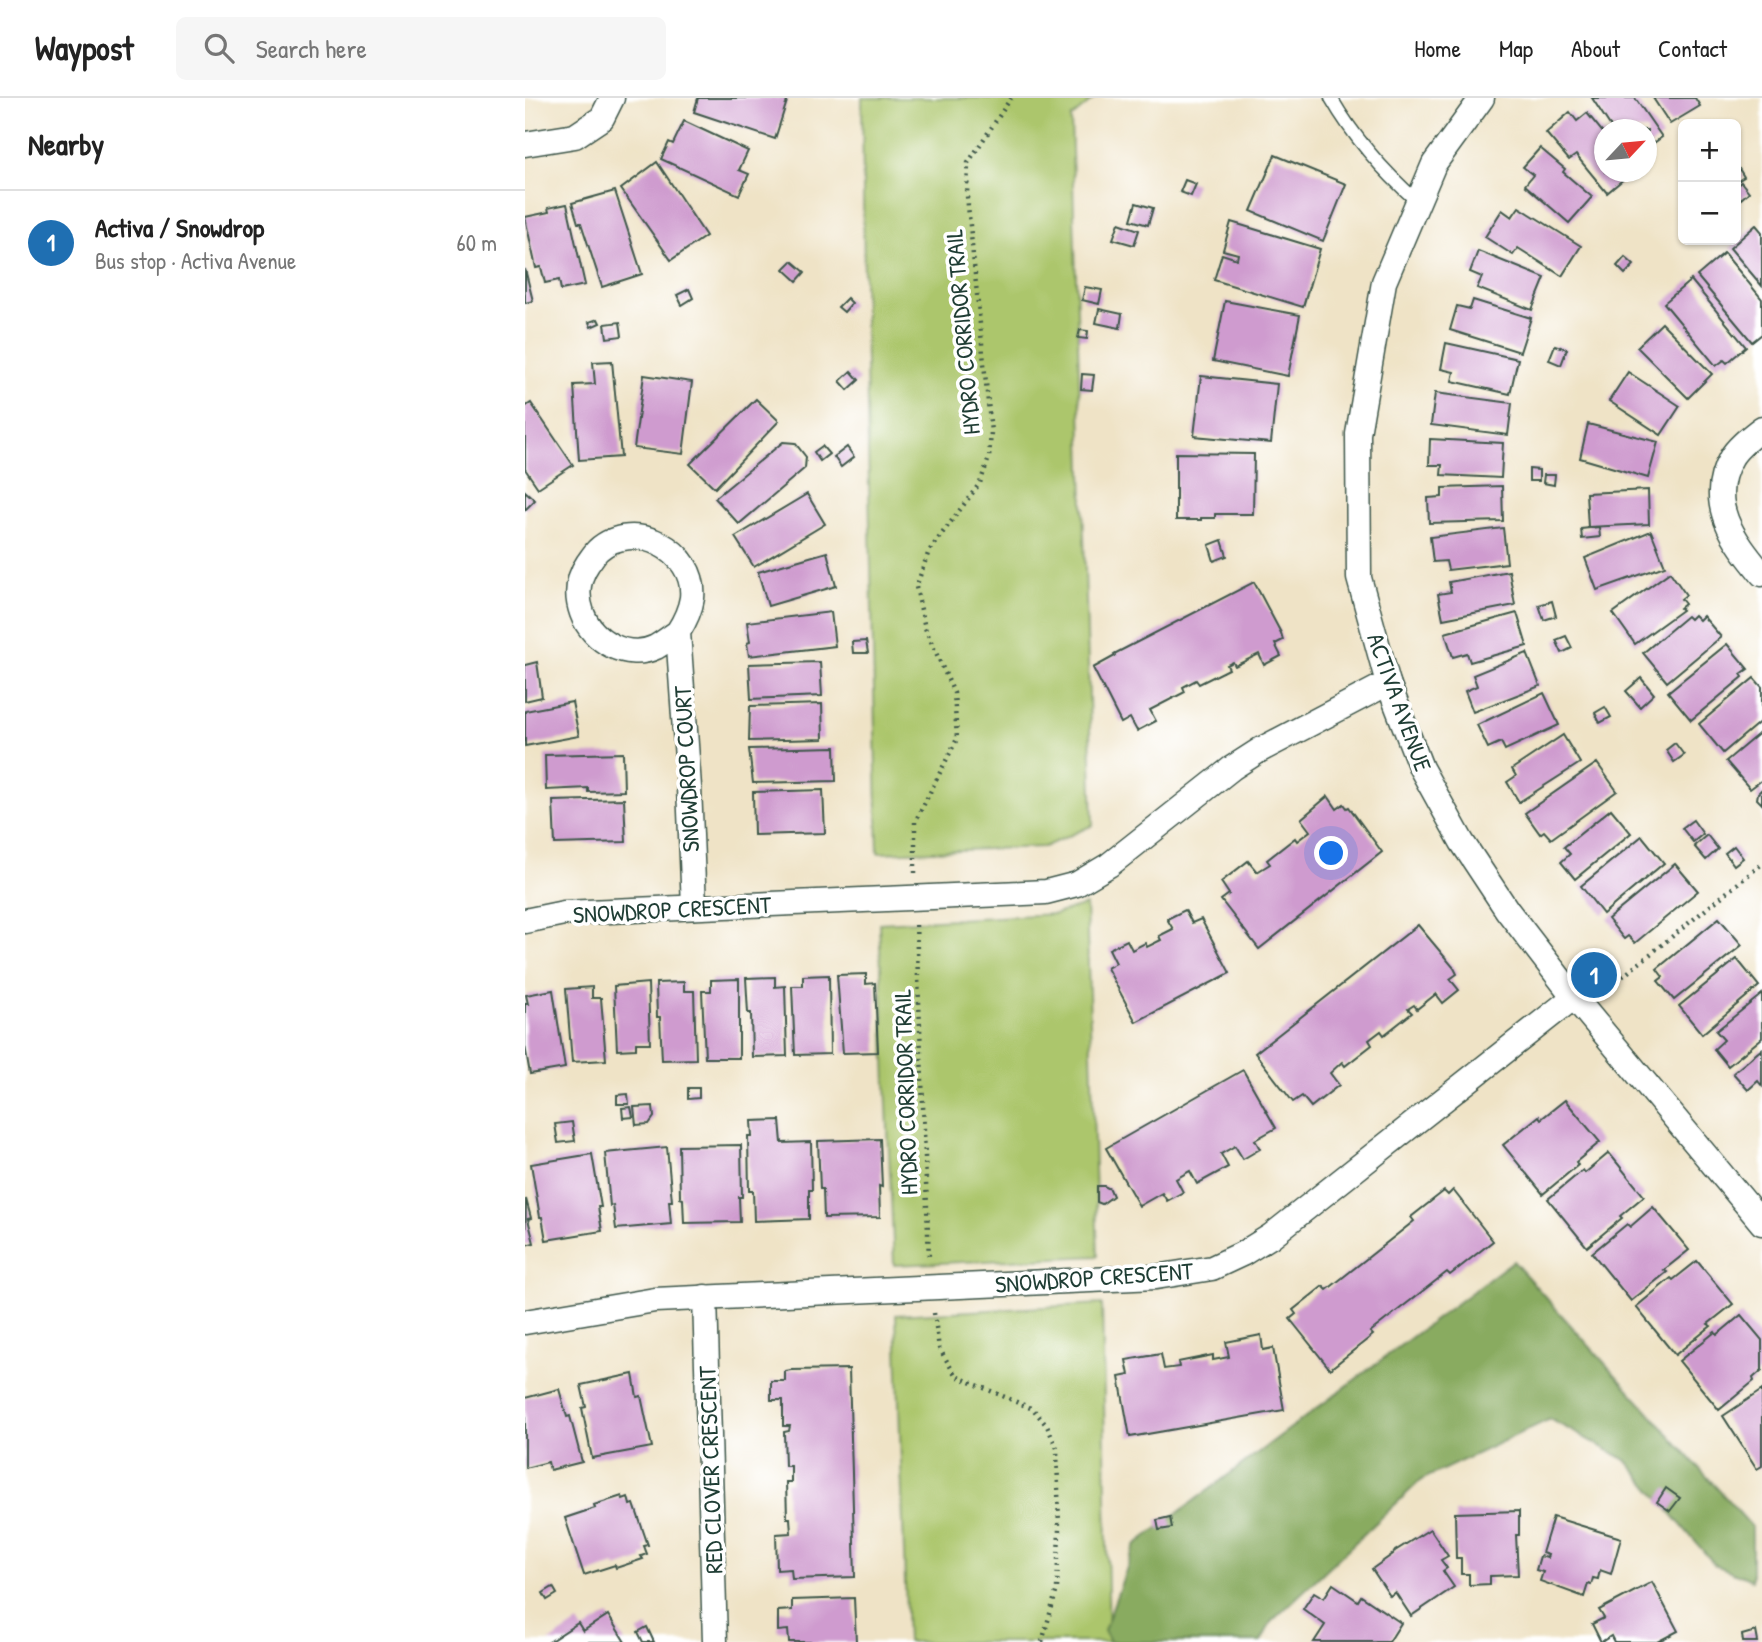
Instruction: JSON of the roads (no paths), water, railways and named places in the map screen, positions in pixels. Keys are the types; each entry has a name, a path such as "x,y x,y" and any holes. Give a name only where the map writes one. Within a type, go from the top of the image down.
{"street":[{"path":"525,144 575,136 602,118 612,98"},
{"name":"ACTIVA AVENUE","path":"1482,98 1434,164 1384,282 1358,434 1359,578 1388,683 1421,768 1462,842 1507,910 1574,997 1762,1223"},
{"path":"1762,428 1731,456 1721,484 1722,513 1737,543 1762,574"},
{"name":"SNOWDROP COURT","path":"678,632 654,648 634,651 615,648 598,637 585,622 577,592 582,572 597,551 615,540 630,537 649,538 672,550 685,566 692,596 688,615 678,632 694,906"},
{"name":"SNOWDROP CRESCENT","path":"525,921 564,914 694,906 1046,892 1077,884 1109,865 1232,768 1334,710 1388,683"},
{"name":"SNOWDROP CRESCENT","path":"525,1322 655,1300 1156,1277 1212,1268 1271,1236 1574,997"},
{"name":"RED CLOVER CRESCENT","path":"705,1297 715,1642"}],"lane":[{"path":"1331,98 1344,120 1387,174 1418,202"}],"place":[{"name":"Activa / Snowdrop","path":"1594,975"}]}
